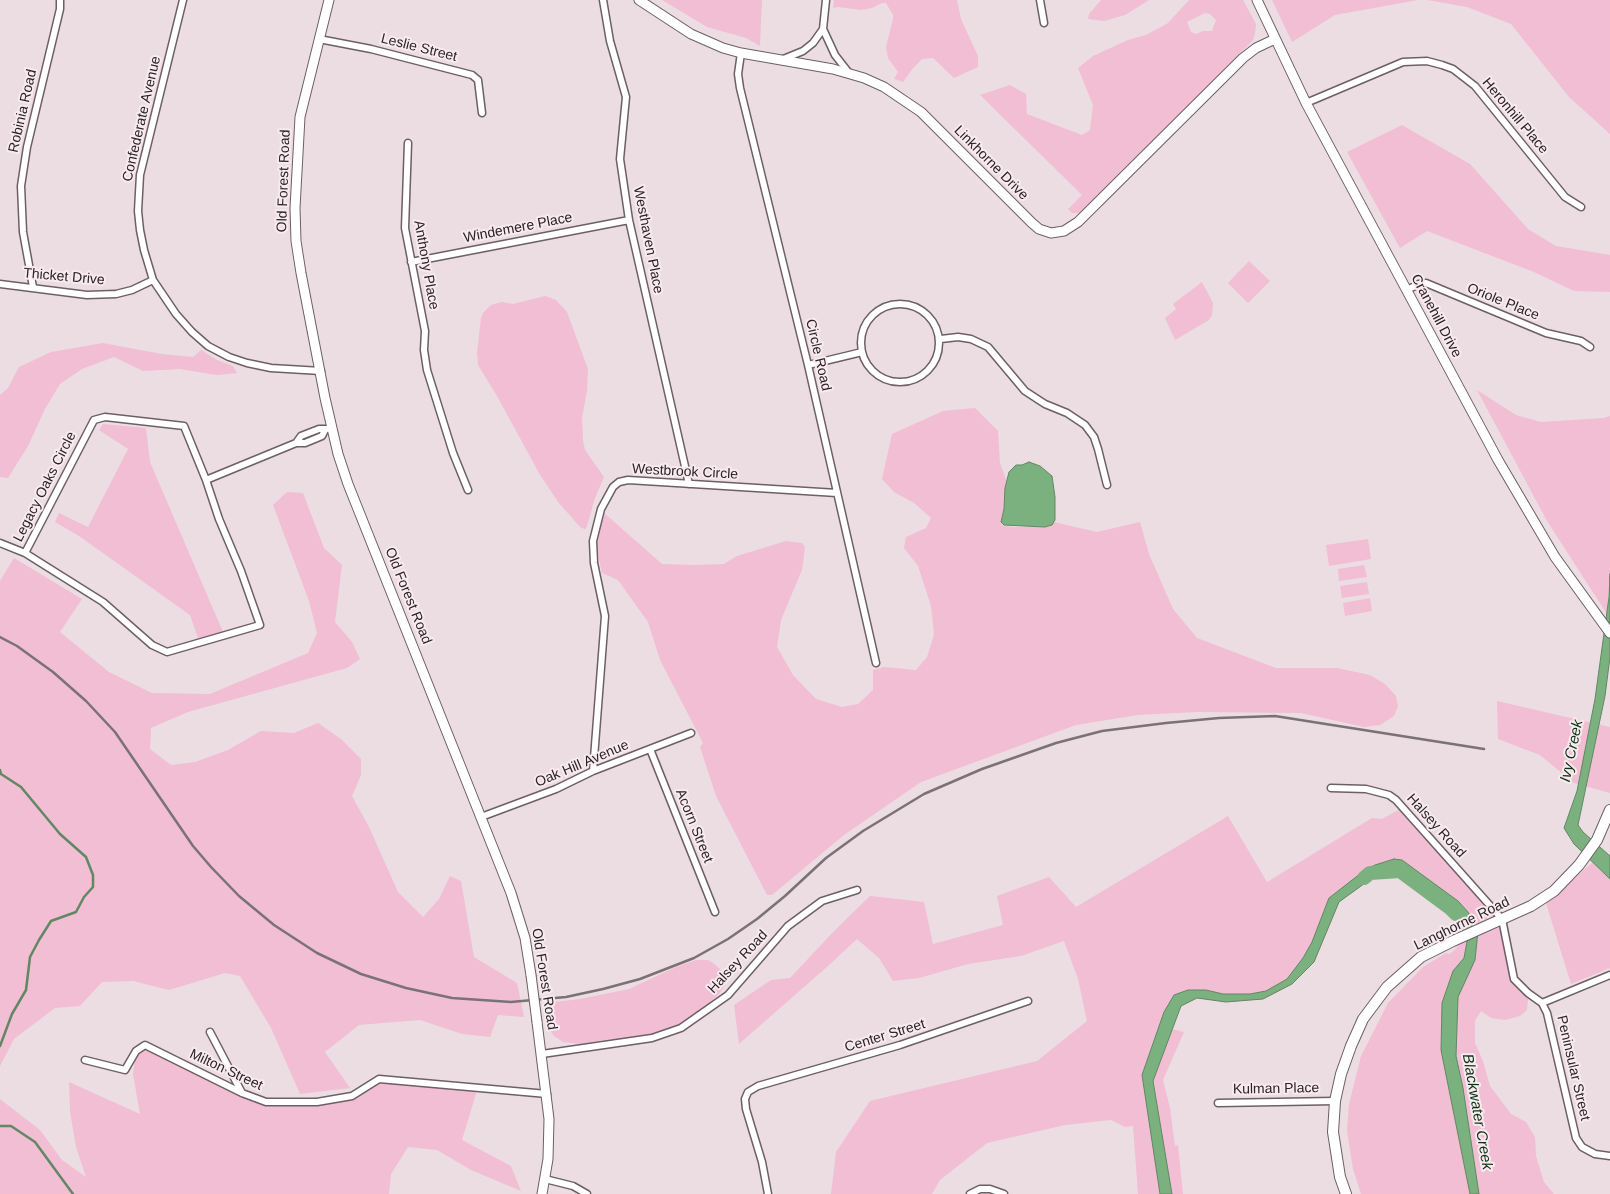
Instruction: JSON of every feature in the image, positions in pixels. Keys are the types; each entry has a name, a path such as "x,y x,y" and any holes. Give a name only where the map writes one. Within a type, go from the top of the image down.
{"main road":[{"name":"Old Forest Road","path":"329,0 300,117 295,208 296,241 320,371 328,429 348,484 511,892 521,923 531,975 547,1094 549,1139 542,1194"},
{"name":"Linkhorne Drive","path":"639,0 705,41 741,53 849,72 884,87 921,112 1032,223 1045,232 1058,233 1078,222 1244,58 1256,48 1275,39"},
{"name":"Cranehill Drive","path":"1257,0 1306,103 1498,460 1562,569 1610,633"},
{"name":"Langhorne Road","path":"1346,1194 1340,1177 1335,1148 1335,1101 1341,1074 1363,1019 1393,981 1421,957 1530,906 1554,891 1579,865 1597,840 1610,810"}],"street":[{"name":"Robinia Road","path":"33,287 23,232 21,186 27,147 60,9 60,0"},
{"name":"Confederate Avenue","path":"183,0 140,175 138,211 140,230 153,280 176,314 208,346 229,357 263,366 320,371"},
{"name":"Westhaven Place","path":"603,0 610,41 626,97 620,159 629,220 689,484"},
{"path":"781,60 803,51 813,43 823,30 826,0"},
{"path":"1040,0 1044,23"},
{"path":"823,30 835,54 849,72"},
{"name":"Leslie Street","path":"319,39 371,49 472,75 478,80 482,113"},
{"name":"Circle Road","path":"741,53 738,74 740,88 808,365 876,663"},
{"name":"Heronhill Place","path":"1306,103 1403,62 1427,61 1453,69 1475,86 1566,197 1581,207"},
{"name":"Anthony Place","path":"408,143 405,228 425,331 424,350 427,370 453,453 468,490"},
{"name":"Windemere Place","path":"411,262 629,220"},
{"name":"Thicket Drive","path":"0,284 87,295 116,294 132,290 153,280"},
{"name":"Oriole Place","path":"1407,290 1418,284 1426,283 1546,333 1580,340 1590,347"},
{"path":"897,304 919,308 928,315 935,324 941,339 939,350 931,367 922,377 911,382 898,383 886,380 875,374 867,364 862,352 863,330 868,320 876,312 897,304"},
{"path":"941,339 958,337 971,339 988,347 1025,390 1045,404 1067,413 1086,425 1094,437 1106,485"},
{"path":"808,365 862,352"},
{"name":"Legacy Oaks Circle","path":"105,417 184,426 241,571 260,625 167,652 152,645 104,602 25,553 94,420 105,417"},
{"path":"206,480 296,443 305,443 322,436 328,429"},
{"name":"Westbrook Circle","path":"594,771 606,616 594,563 593,541 601,509 608,493 619,482 628,480 837,493"},
{"path":"0,543 25,553"},
{"name":"Oak Hill Avenue","path":"481,817 556,790 594,771 692,733"},
{"name":"Acorn Street","path":"650,749 715,912"},
{"name":"Halsey Road","path":"1331,788 1366,789 1389,795 1396,800 1498,920"},
{"name":"Halsey Road","path":"542,1054 652,1038 681,1028 728,995 788,926 822,902 856,890"},
{"name":"Peninsular Street","path":"1498,920 1514,979 1528,993 1542,1003 1547,1013 1576,1138 1582,1147 1595,1154 1610,1156"},
{"path":"1542,1003 1610,975"},
{"name":"Center Street","path":"768,1194 762,1162 746,1109 745,1099 748,1092 758,1086 900,1045 1028,1001"},
{"path":"210,1032 242,1093"},
{"name":"Milton Street","path":"85,1060 125,1070 136,1052 145,1045 242,1093 266,1102 317,1102 352,1096 379,1078 547,1094"},
{"name":"Kulman Place","path":"1218,1103 1335,1101"},
{"path":"545,1179 573,1186 587,1194"},
{"path":"970,1194 980,1189 990,1189 1004,1194"}],"shaded area":[{"path":"662,0 762,0 760,46 746,38 707,27"},
{"path":"834,0 957,0 961,19 978,56 978,67 954,78 933,58 922,59 903,82 894,79 898,72 888,58 886,47 893,15 886,3 861,10 833,8"},
{"path":"1101,0 1149,0 1125,15 1104,21 1088,19 1089,14"},
{"path":"1189,0 1243,0 1256,24 1253,40 1094,201 1080,213 1072,213 1068,209 1082,195 980,95 1010,85 1026,94 1027,114 1082,135 1090,130 1093,105 1078,68 1093,56 1128,40 1146,35 1168,23","holes":["1205,13 1210,14 1216,20 1212,31 1203,31 1196,34 1191,32 1187,22"]},
{"path":"1272,0 1418,0 1335,15 1292,42"},
{"path":"1427,0 1610,0 1610,134 1569,97 1511,24 1467,7"},
{"path":"1402,125 1470,164 1528,229 1556,246 1610,255 1610,292 1574,291 1534,272 1427,231 1400,248 1347,152"},
{"path":"1249,261 1270,281 1248,303 1228,283"},
{"path":"1202,282 1213,303 1212,315 1209,320 1175,340 1165,318 1176,309 1173,304"},
{"path":"545,296 556,300 567,312 588,369 587,391 582,418 583,440 585,450 604,477 595,498 586,529 581,528 558,502 539,473 478,365 477,353 483,313 491,305 502,302 513,304"},
{"path":"103,343 162,354 193,357 201,350 217,360 233,366 237,373 217,375 179,369 143,371 114,357 82,369 60,384 45,409 28,446 8,478 0,477 0,395 8,388 19,367 51,352"},
{"path":"1477,390 1516,415 1541,422 1610,416 1610,574 1607,614 1547,521"},
{"path":"975,408 998,431 1000,463 1007,482 1002,525 1012,527 1045,527 1051,526 1054,522 1097,532 1140,522 1149,554 1173,609 1197,638 1276,668 1337,668 1370,675 1385,684 1396,696 1398,706 1394,716 1380,725 1364,727 1301,713 1198,712 1138,715 1076,725 921,782 844,835 772,895 767,895 716,796 700,747 703,743 660,660 648,622 618,580 602,573 596,545 603,512 662,564 724,564 737,556 786,541 802,543 805,547 802,570 781,620 777,647 793,675 816,699 842,707 858,704 873,690 873,670 884,667 916,670 927,657 934,635 931,606 918,566 904,548 906,537 926,528 931,518 914,503 894,492 882,479 892,434 943,411"},
{"path":"103,424 146,428 150,462 223,632 198,638 190,615 79,536 55,522 59,513 88,527 128,449 99,430"},
{"path":"1029,462 1040,466 1052,476 1055,497 1055,520 1052,525 1045,527 1004,525 1001,522 1009,472 1016,465"},
{"path":"287,492 303,493 324,548 342,565 335,622 352,642 360,659 347,668 188,712 151,728 150,749 171,765 195,762 228,750 261,731 294,733 318,723 341,739 361,759 361,775 352,796 369,827 398,892 423,917 439,899 450,876 461,881 474,957 517,983 524,1017 498,1015 490,1037 462,1034 420,1020 359,1025 325,1052 350,1088 300,1094 271,1028 240,976 225,973 169,990 133,981 102,982 80,1006 55,1008 14,1039 0,1066 0,581 14,558 82,599 60,632 109,672 152,693 210,694 308,653 317,633 309,601 273,505"},
{"path":"1368,539 1371,559 1329,566 1326,545"},
{"path":"1364,565 1367,577 1339,581 1338,569"},
{"path":"1610,574 1610,657 1605,696 1578,825 1583,832 1610,856 1610,879 1574,844 1564,828 1577,791 1595,699 1609,597"},
{"path":"1367,582 1369,594 1342,598 1340,586"},
{"path":"1370,598 1372,611 1345,616 1343,603"},
{"path":"1497,701 1610,727 1610,793 1574,783 1540,755 1498,739"},
{"path":"1402,808 1502,919 1514,979 1528,998 1527,1010 1520,1016 1505,1020 1491,1018 1481,1011 1475,1021 1475,1043 1483,1061 1490,1086 1511,1114 1526,1122 1535,1137 1536,1156 1544,1182 1554,1194 1361,1194 1353,1169 1347,1131 1349,1104 1361,1056 1388,1003 1423,967 1446,953 1450,954 1460,944 1460,924 1446,906 1400,871 1379,873 1339,902 1314,962 1292,984 1263,999 1226,1002 1197,998 1181,1006 1172,1029 1184,1032 1163,1080 1170,1108 1175,1146 1178,1145 1183,1194 1138,1194 1133,1126 1125,1127 1111,1120 1065,1125 987,1143 940,1180 932,1194 831,1194 836,1152 870,1101 1037,1061 1087,1021 1078,979 1064,941 1021,956 968,964 919,978 893,981 879,958 857,939 739,1044 734,1005 771,980 790,978 870,896 924,902 933,944 1003,925 997,896 1049,877 1076,907 1228,816 1267,882 1372,818 1382,819"},
{"path":"1394,859 1402,860 1458,901 1468,912 1478,931 1475,960 1458,997 1456,1056 1463,1088 1479,1194 1470,1194 1441,1050 1442,1003 1453,971 1464,958 1468,936 1450,910 1433,892 1398,869 1383,870 1339,902 1314,962 1292,984 1263,999 1226,1002 1197,998 1181,1006 1153,1081 1172,1194 1160,1194 1142,1075 1164,1012 1174,995 1188,990 1206,990 1223,994 1250,994 1266,991 1287,979 1303,958 1312,942 1329,898 1365,870"},
{"path":"1593,862 1610,879 1610,968 1571,984 1546,903"},
{"path":"696,960 708,960 713,963 721,970 726,979 725,985 719,994 690,1021 643,1037 603,1040 581,1044 563,1042 554,1036 548,1027 546,1003 580,999 629,989 676,967"},
{"path":"145,1045 266,1102 317,1102 352,1096 379,1079 478,1087 462,1140 511,1166 521,1191 471,1170 437,1150 408,1147 391,1174 389,1194 0,1194 0,1099 40,1130 62,1160 86,1177 76,1147 70,1112 69,1082 140,1114 133,1074 136,1051"}],"waterway":[{"path":"0,770 1,774 21,787 60,834 86,857 93,875 93,887 84,897 76,912 51,921 39,940 30,957 26,990 12,1014 0,1046"},
{"name":"Blackwater Creek","path":"1364,878 1370,873 1400,871 1456,914"},
{"path":"0,1126 11,1126 35,1142 73,1194"}],"railway":[{"path":"0,637 17,646 53,672 86,701 115,732 193,846 239,896 274,925 317,953 361,974 406,988 452,998 511,1002 566,997 640,979 694,958 728,939 757,919 826,858 863,831 924,794 982,769 1056,743 1102,731 1219,718 1275,716 1484,749"}],"water label":[{"name":"Ivy Creek","path":"1572,751"}]}
